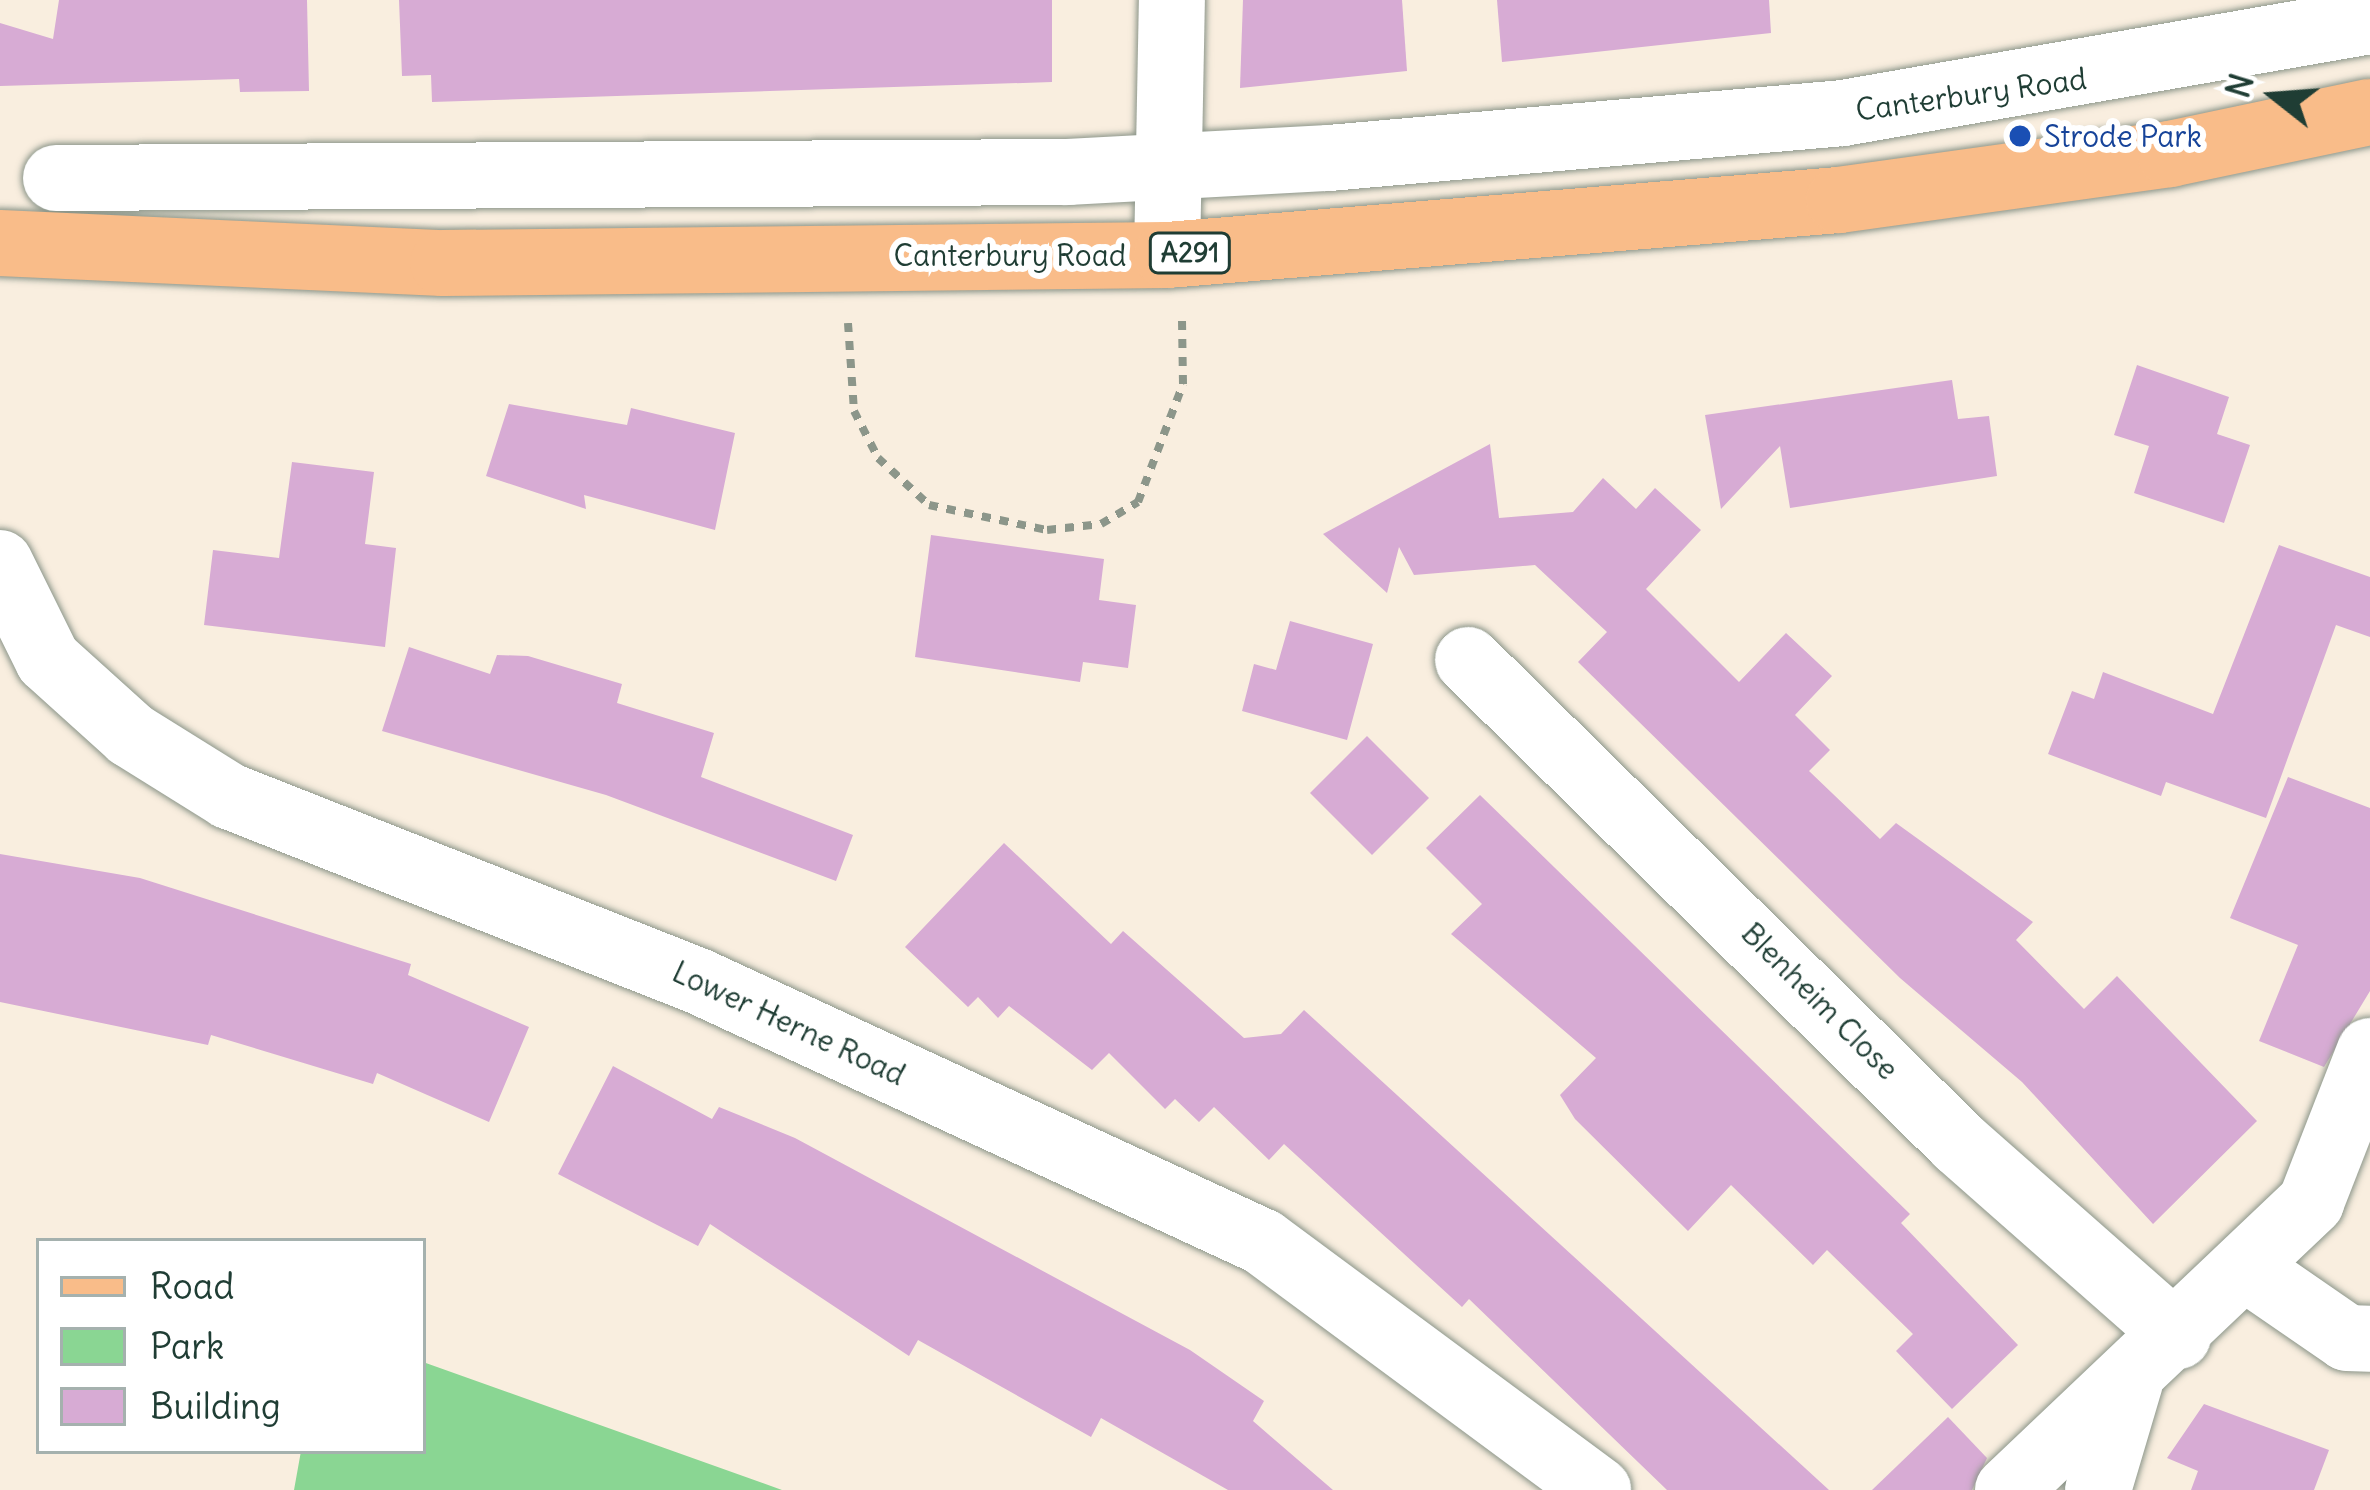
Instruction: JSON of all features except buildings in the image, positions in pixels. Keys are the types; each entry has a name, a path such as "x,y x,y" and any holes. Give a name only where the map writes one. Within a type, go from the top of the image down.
{"main road":[{"name":"Canterbury Road","path":"0,243 443,263 1174,255 1839,200 2170,154 2370,112"}],"street":[{"path":"1172,0 1167,166 1174,255"},
{"name":"Canterbury Road","path":"56,178 1167,166 1843,113 2370,21"},
{"name":"Lower Herne Road","path":"0,563 49,660 131,735 229,796 698,980 1263,1242 1598,1490"},
{"name":"Blenheim Close","path":"1468,660 1959,1143 2178,1336"},
{"path":"2008,1490 2130,1382 2311,1202 2370,1052"},
{"path":"2247,1269 2347,1338 2370,1340"},
{"path":"2098,1490 2130,1382"}],"path":[{"path":"850,256 854,411 878,458 929,505 1047,530 1100,524 1138,502 1183,383 1174,255"}],"green space":[{"path":"426,1363 782,1490 294,1490 300,1454 426,1454"}],"place":[{"name":"Strode Park","path":"2020,136"}]}
